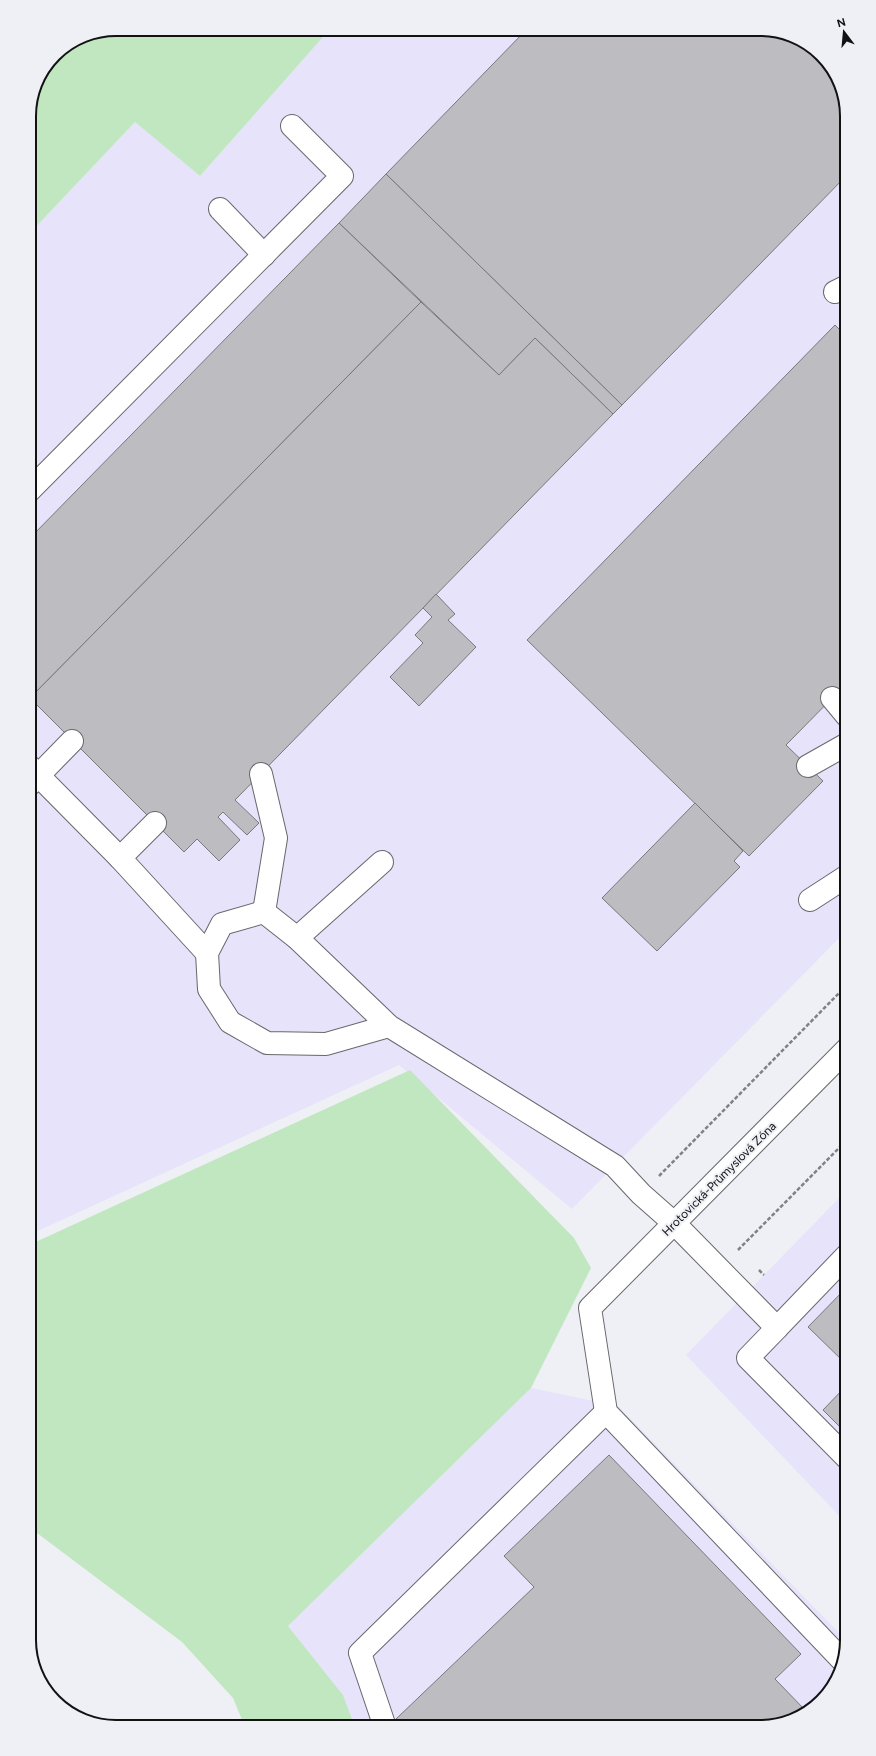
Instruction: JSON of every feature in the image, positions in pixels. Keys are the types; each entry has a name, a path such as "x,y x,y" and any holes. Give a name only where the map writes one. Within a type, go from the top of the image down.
{"street":[{"path":"36,484 342,176 292,126"},
{"path":"220,209 264,255"},
{"path":"832,698 840,708"},
{"path":"36,772 72,741"},
{"path":"808,766 840,748"},
{"path":"261,774 276,838 264,912"},
{"path":"36,780 120,858 207,953"},
{"path":"120,858 155,823"},
{"path":"296,938 382,862"},
{"path":"810,900 840,881"},
{"path":"264,912 296,938 389,1026 615,1166 641,1194 675,1224 777,1328"},
{"path":"264,912 222,924 207,953 209,989 230,1022 267,1043 326,1044 389,1026"},
{"name":"Hrotovická-Průmyslová Zóna","path":"606,1412 590,1308 840,1056"},
{"path":"840,1262 748,1358 840,1451"},
{"path":"383,1720 360,1653 606,1412 838,1656"}],"path":[{"path":"641,1194 840,992"},
{"path":"719,1269 840,1147"}],"shaded area":[{"path":"324,36 765,36 785,40 795,44 813,56 829,76 836,91 840,116 840,937 572,1209 399,1065 36,1232 36,227 135,122 200,176"},
{"path":"840,1197 840,1517 686,1355"},
{"path":"531,1388 618,1406 840,1634 840,1640 836,1665 832,1675 820,1693 800,1709 785,1716 770,1719 352,1720 343,1695 288,1626"}],"green space":[{"path":"116,36 324,36 200,176 135,122 36,227 36,111 40,91 44,81 56,63 76,47 91,40"},
{"path":"410,1070 574,1238 591,1268 531,1388 288,1626 343,1695 352,1720 242,1720 233,1698 182,1642 36,1532 36,1242"}],"building":[{"path":"520,36 765,36 785,40 795,44 813,56 820,63 834,86 839,106 840,182 622,405 386,174"},
{"path":"386,174 622,405 613,414 535,338 499,375 339,223"},
{"path":"339,223 421,302 36,692 36,532"},
{"path":"421,302 499,375 535,338 613,414 235,800 259,823 247,835 223,812 218,817 240,840 219,861 197,839 184,852 36,704 36,692"},
{"path":"835,325 840,330 840,690 786,745 823,781 749,856 527,640"},
{"path":"436,594 455,614 448,620 476,647 419,706 390,677 423,643 415,635 432,617 423,608"},
{"path":"695,803 743,851 734,861 740,867 657,951 602,898"},
{"path":"840,1294 840,1358 808,1327"},
{"path":"840,1392 840,1427 823,1410"},
{"path":"609,1455 801,1654 775,1679 802,1707 785,1716 760,1720 397,1720 396,1719 534,1587 504,1556"}]}
